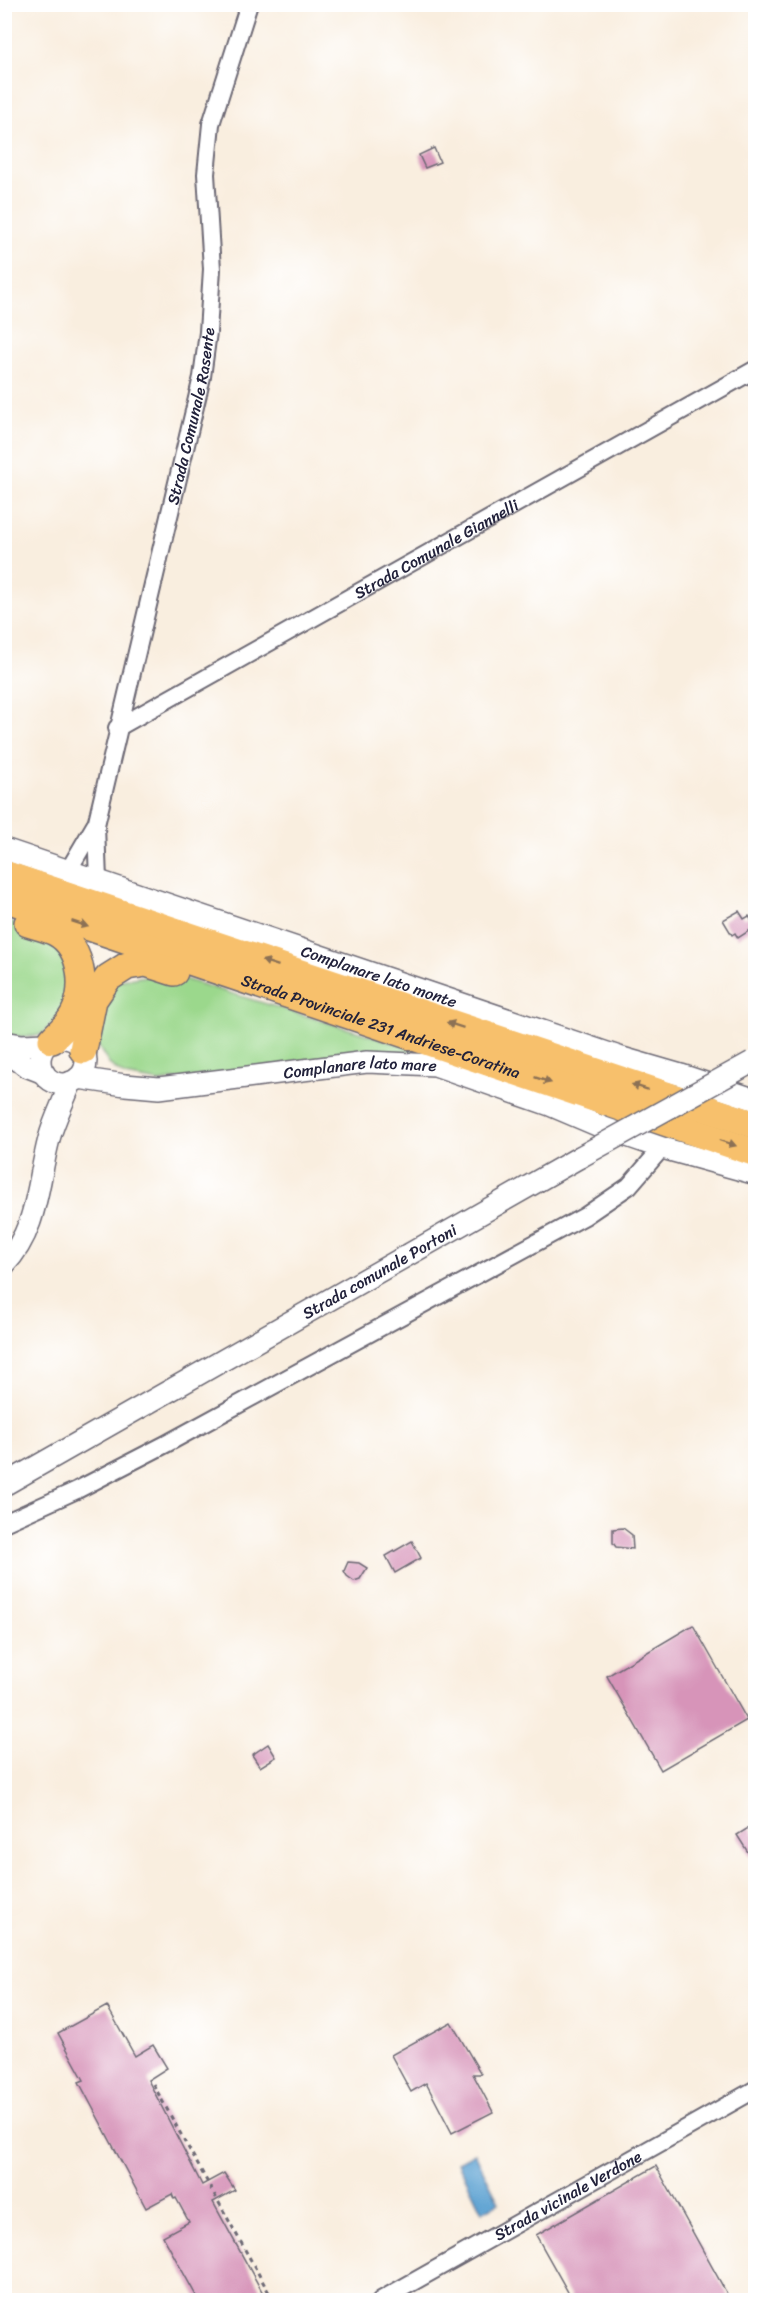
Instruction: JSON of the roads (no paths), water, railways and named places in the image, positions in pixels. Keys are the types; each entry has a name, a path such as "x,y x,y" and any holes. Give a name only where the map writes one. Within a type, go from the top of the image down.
{"highway":[{"name":"Strada Provinciale 231 Andriese-Coratina","path":"4,874 756,1125"},
{"name":"Strada Provinciale 231 Andriese-Coratina","path":"4,898 756,1153"},
{"path":"4,914 56,933 75,952 81,974 80,998 72,1018 49,1042"},
{"path":"84,1053 93,1000 108,978 127,966 146,963 265,1000 311,1001"}],"street":[{"name":"Strada Comunale Rasente","path":"96,825 117,728 202,377 208,332 212,269 206,174 211,124 249,4"},
{"name":"Strada Comunale Giannelli","path":"117,728 756,369"},
{"path":"68,871 96,825"},
{"path":"96,825 98,881"},
{"name":"Complanare lato monte","path":"4,849 619,1057 756,1100"},
{"path":"4,1042 22,1045 49,1042 59,1038 73,1040 84,1053 125,1086"},
{"path":"49,1042 40,1055 45,1075 49,1137"},
{"path":"4,1050 26,1066 58,1083 74,1080"},
{"path":"4,1265 16,1252 31,1224 49,1137 74,1080 85,1065 84,1053"},
{"name":"Strada comunale Portoni","path":"4,1485 580,1157 754,1061"},
{"name":"Complanare lato mare","path":"74,1080 159,1088 367,1062 420,1063 448,1069 662,1148 756,1174"},
{"path":"4,1523 77,1490 156,1449 585,1216 629,1186 662,1148"},
{"name":"Strada vicinale Verdone","path":"381,2301 756,2089"}],"water":[{"path":"475,2153 499,2203 482,2212 458,2162"}]}
